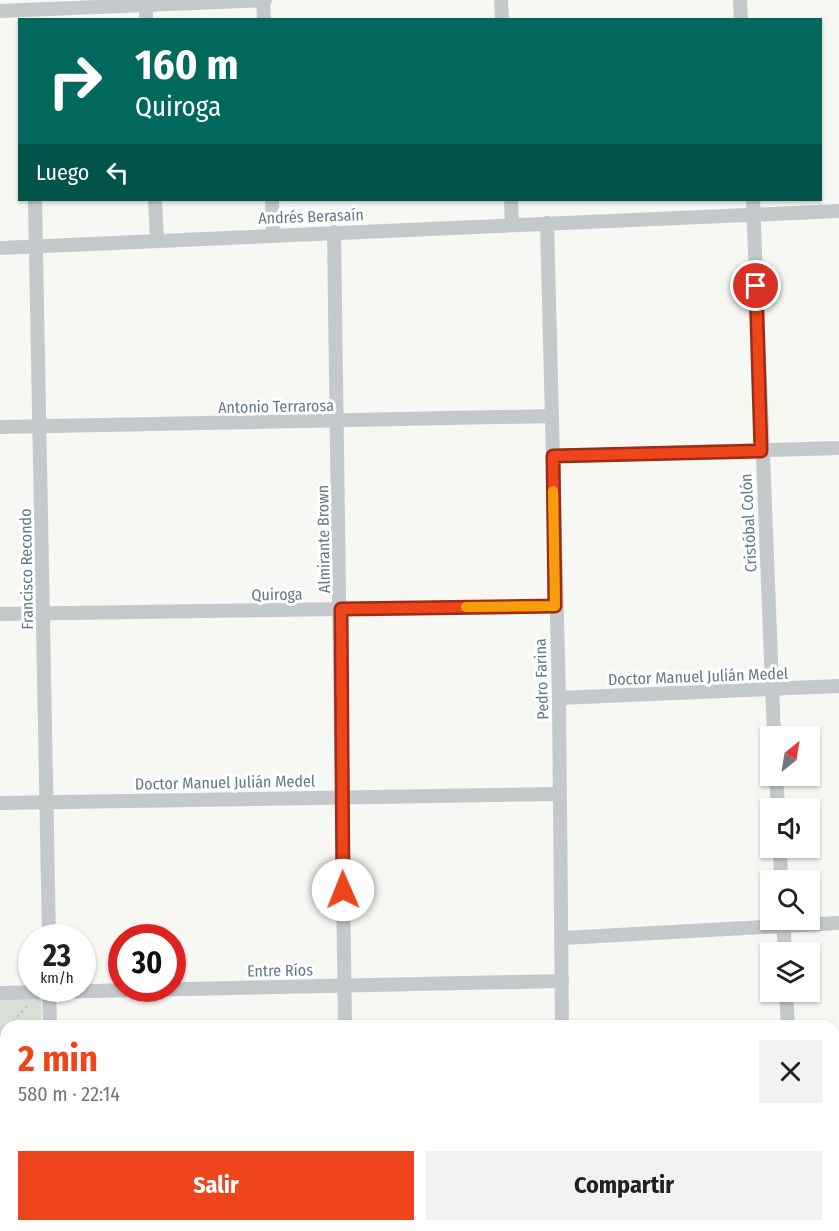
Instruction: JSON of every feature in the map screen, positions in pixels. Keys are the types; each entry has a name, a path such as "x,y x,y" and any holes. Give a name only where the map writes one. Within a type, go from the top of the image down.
{"street":[{"path":"0,11 146,2 264,0 264,18"},
{"path":"501,0 502,18"},
{"path":"740,0 741,18"},
{"path":"146,2 147,18"},
{"name":"Francisco Recondo","path":"35,201 38,246 42,614 49,924"},
{"path":"155,201 158,240"},
{"path":"272,201 273,234"},
{"path":"511,201 512,225"},
{"name":"Cristóbal Colón","path":"753,201 774,726"},
{"name":"Andrés Berasaín","path":"0,248 273,234 839,211"},
{"name":"Pedro Farina","path":"547,223 559,698 562,1020"},
{"name":"Almirante Brown","path":"334,232 341,609 345,1020"},
{"name":"Antonio Terrarosa","path":"0,427 552,416"},
{"path":"553,456 839,448"},
{"name":"Quiroga","path":"0,614 555,606"},
{"name":"Doctor Manuel Julián Medel","path":"559,698 839,686"},
{"name":"Doctor Manuel Julián Medel","path":"0,803 559,794"},
{"path":"820,923 839,923"},
{"path":"563,938 760,925"},
{"name":"Entre Ríos","path":"96,990 562,981"},
{"name":"Entre Ríos","path":"0,993 18,992"},
{"path":"47,1002 49,1020"},
{"path":"787,1002 788,1020"}],"path":[{"path":"15,1020 34,1002"}],"shaded area":[{"path":"0,999 41,1002 42,1020 0,1020"}],"slow traffic":[{"path":"466,607 555,606 553,491"}],"route":[{"path":"343,890 341,609 555,606 553,456 761,451 756,286"}]}
